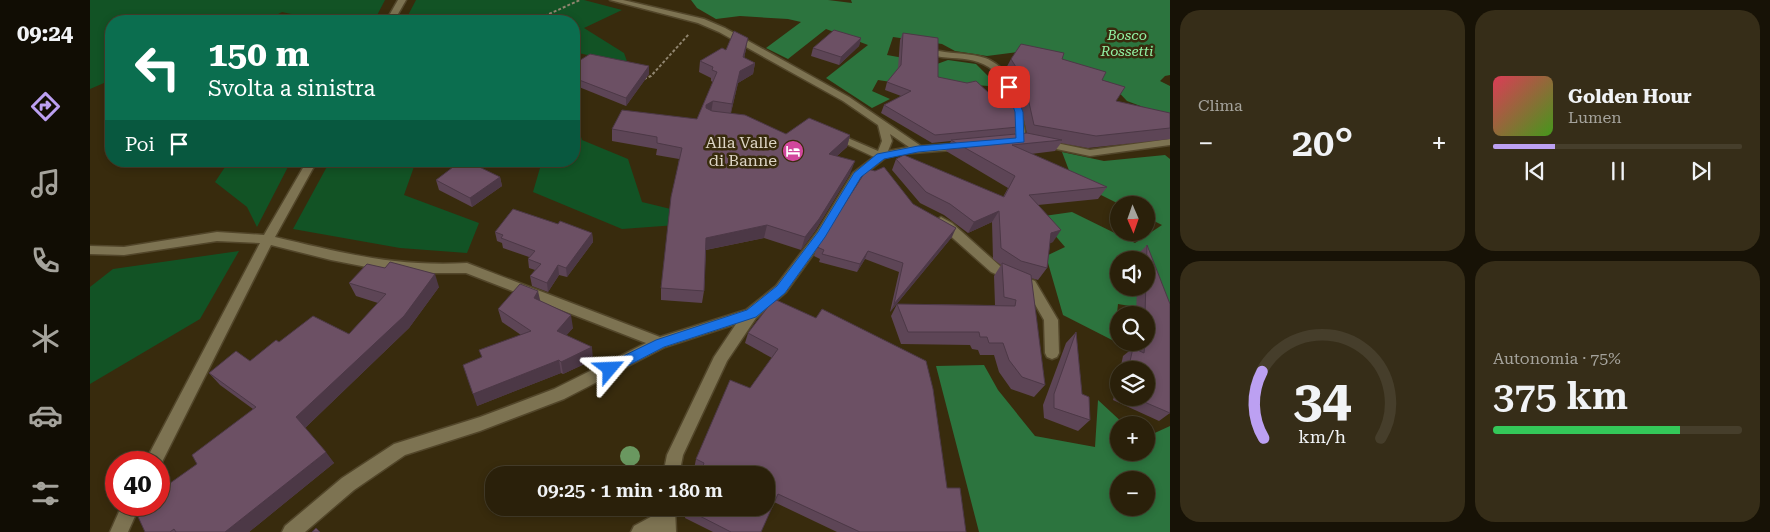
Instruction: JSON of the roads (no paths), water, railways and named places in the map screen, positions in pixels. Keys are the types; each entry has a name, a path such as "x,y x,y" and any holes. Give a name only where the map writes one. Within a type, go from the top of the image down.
{"street":[{"path":"393,15 402,0"},
{"path":"614,0 661,7 701,21 846,98 918,149"},
{"path":"939,54 981,60 991,64 1001,75 1016,100 1021,140"},
{"path":"879,162 886,141 882,124"},
{"path":"822,131 879,162"},
{"path":"1007,142 1021,140 1090,153 1170,142"},
{"path":"673,466 675,455 721,357 752,314 781,290 821,235 857,175 879,162 918,149 979,144"},
{"path":"159,451 268,239 309,167"},
{"path":"930,216 958,233 990,266 1008,277 1030,284 1051,320 1052,353"},
{"path":"90,250 124,251 184,239 225,236 268,239 329,256 394,268 439,270 467,268 660,343"},
{"path":"292,532 348,484 400,449 480,424 559,394 660,343 752,314"},
{"path":"119,532 126,516"},
{"path":"640,532 667,519"}],"place":[{"name":"Alla Valle di Banne","path":"793,151"}],"park label":[{"name":"Bosco Rossetti","path":"1127,43"}]}
